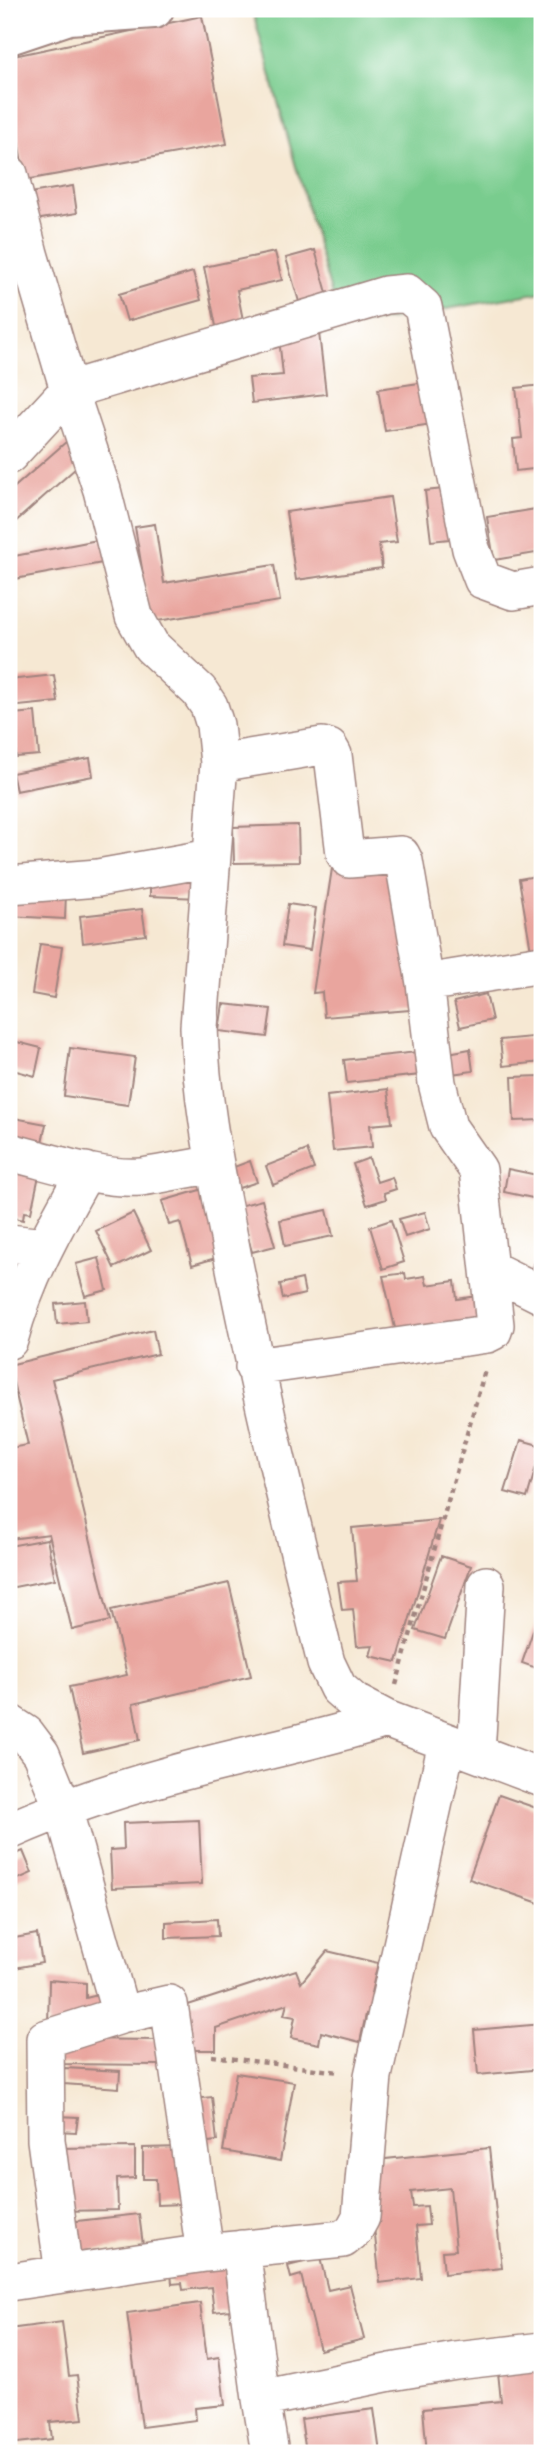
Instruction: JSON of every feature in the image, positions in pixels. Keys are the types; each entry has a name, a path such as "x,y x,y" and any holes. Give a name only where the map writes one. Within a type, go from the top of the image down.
{"street":[{"path":"9,35 67,12 148,9"},
{"path":"9,174 29,254 69,390 102,490 134,616 151,646 199,691 209,706 215,725 219,763 199,1027 200,1060 215,1164 254,1367 326,1663 338,1688 354,1702 386,1719 542,1779"},
{"path":"9,455 69,390 386,295 407,293 422,307 471,550 483,580 513,591 542,586"},
{"path":"219,763 322,746 329,748 333,755 345,854 349,859 401,855 404,861 425,983 437,1083 447,1128 478,1170 495,1325 493,1331 487,1334 254,1367"},
{"path":"9,885 99,878 211,858"},
{"path":"425,983 542,964"},
{"path":"9,1152 86,1171 140,1177 215,1164"},
{"path":"9,1340 24,1290 26,1245 86,1171"},
{"path":"490,1269 542,1296"},
{"path":"9,2282 205,2253 343,2239 354,2230 361,2217 373,2076 461,1748 486,1585"},
{"path":"9,1831 63,1808 170,1775 332,1736 386,1719"},
{"path":"9,1723 26,1734 41,1754 63,1808 121,2015"},
{"path":"64,2274 46,2140 45,2039 121,2015 169,2004 205,2253"},
{"path":"241,2249 270,2453"},
{"path":"261,2399 391,2372 542,2351"}],"path":[{"path":"386,1719 484,1380 493,1331"},
{"path":"177,2052 373,2076"},
{"path":"541,2142 542,2162"}],"green space":[{"path":"252,9 542,9 542,292 341,328"}],"building":[{"path":"202,16 227,144 25,180 9,90 9,57"},
{"path":"73,186 77,213 35,220 30,193"},
{"path":"315,250 331,307 303,315 286,258"},
{"path":"275,252 282,280 237,290 244,325 217,331 204,267"},
{"path":"193,272 201,300 127,321 119,294"},
{"path":"319,333 326,394 252,403 249,378 283,375 279,338"},
{"path":"433,381 439,423 385,431 378,389"},
{"path":"542,385 542,468 516,471 513,439 522,438 516,388"},
{"path":"67,441 76,468 14,523 9,517 9,492"},
{"path":"454,488 459,538 431,541 425,491"},
{"path":"390,497 397,542 379,544 382,568 296,580 286,512"},
{"path":"542,508 542,552 494,560 487,517"},
{"path":"155,524 164,583 274,565 280,601 151,622 135,527"},
{"path":"103,539 108,562 9,580 9,557"},
{"path":"54,675 58,702 9,707 9,680"},
{"path":"35,712 39,755 16,757 13,714"},
{"path":"90,758 93,776 16,791 12,773"},
{"path":"298,825 299,862 234,863 233,827"},
{"path":"412,856 422,1009 324,1017 322,992 313,993 333,862"},
{"path":"150,871 200,873 200,898 150,896"},
{"path":"542,875 542,954 532,956 519,879"},
{"path":"9,890 66,892 65,919 9,916"},
{"path":"288,904 316,908 310,950 282,946"},
{"path":"142,909 146,935 83,943 80,916"},
{"path":"9,923 13,923 11,964 9,964"},
{"path":"40,944 62,947 54,998 32,994"},
{"path":"486,994 492,1020 460,1027 454,1002"},
{"path":"223,1004 271,1009 267,1037 219,1031"},
{"path":"542,1036 542,1062 503,1066 500,1040"},
{"path":"9,1040 41,1048 35,1076 9,1069"},
{"path":"70,1048 135,1057 128,1105 64,1096"},
{"path":"470,1049 473,1071 451,1074 448,1053"},
{"path":"417,1052 420,1075 347,1083 344,1060"},
{"path":"542,1076 542,1120 514,1121 512,1077"},
{"path":"388,1089 392,1123 370,1125 372,1147 333,1151 327,1096"},
{"path":"9,1117 46,1124 41,1147 9,1141"},
{"path":"307,1150 314,1169 273,1185 266,1166"},
{"path":"369,1158 377,1182 392,1177 396,1189 384,1193 386,1199 367,1205 353,1164"},
{"path":"9,1159 41,1166 31,1213 24,1212 23,1220 9,1217"},
{"path":"250,1161 257,1182 233,1190 226,1170"},
{"path":"508,1169 542,1176 542,1200 504,1192"},
{"path":"207,1188 226,1255 192,1265 180,1222 169,1225 162,1201"},
{"path":"262,1200 275,1246 252,1252 239,1206"},
{"path":"327,1210 333,1236 285,1246 280,1220"},
{"path":"425,1212 430,1229 405,1237 399,1219"},
{"path":"133,1213 151,1250 114,1268 96,1231"},
{"path":"391,1220 404,1262 383,1269 370,1227"},
{"path":"537,1255 542,1257 542,1282 528,1277"},
{"path":"99,1258 107,1290 85,1296 76,1264"},
{"path":"9,1260 22,1263 16,1284 9,1283"},
{"path":"405,1273 406,1279 425,1276 427,1285 455,1281 457,1299 483,1295 488,1328 398,1341 383,1276"},
{"path":"302,1279 305,1294 283,1299 280,1284"},
{"path":"85,1301 87,1321 57,1324 55,1304"},
{"path":"153,1330 158,1354 52,1379 110,1621 72,1630 49,1534 9,1539 9,1448 28,1445 9,1365"},
{"path":"521,1440 542,1446 527,1498 505,1492"},
{"path":"439,1520 397,1662 370,1656 373,1645 357,1646 353,1609 342,1610 338,1582 357,1581 352,1528"},
{"path":"47,1539 55,1579 9,1588 9,1546"},
{"path":"441,1556 471,1566 445,1639 415,1630"},
{"path":"229,1583 251,1676 133,1704 140,1740 83,1753 69,1687 127,1675 111,1610"},
{"path":"542,1605 542,1670 522,1663"},
{"path":"9,1749 14,1751 9,1767"},
{"path":"499,1795 542,1810 542,1904 469,1879"},
{"path":"199,1820 202,1884 112,1888 110,1850 124,1849 123,1823"},
{"path":"23,1851 32,1873 9,1883 9,1857"},
{"path":"217,1919 218,1936 166,1938 166,1922"},
{"path":"37,1934 42,1963 9,1969 9,1939"},
{"path":"327,1951 378,1963 371,1993 383,1996 378,2017 366,2014 360,2042 321,2032 319,2044 291,2038 295,2017 284,2015 287,2004 216,2028 216,2050 183,2050 182,2007 296,1970 301,1983"},
{"path":"49,1980 86,1983 86,1998 106,1993 112,2011 48,2026"},
{"path":"542,2024 542,2069 478,2075 474,2030"},
{"path":"60,2039 160,2040 160,2065 59,2064"},
{"path":"64,2068 120,2071 119,2088 64,2084"},
{"path":"236,2073 294,2082 280,2161 223,2151"},
{"path":"212,2097 217,2141 199,2143 194,2099"},
{"path":"58,2116 78,2117 76,2132 57,2131"},
{"path":"135,2147 135,2178 117,2179 118,2210 57,2211 56,2148"},
{"path":"181,2147 183,2204 157,2205 156,2179 143,2179 143,2148"},
{"path":"489,2148 502,2268 444,2274 442,2251 456,2250 450,2188 411,2192 413,2207 427,2206 429,2225 416,2226 421,2278 380,2283 367,2161"},
{"path":"139,2214 143,2245 63,2254 60,2223"},
{"path":"320,2258 328,2290 350,2285 364,2339 320,2350 301,2275 291,2278 288,2266"},
{"path":"225,2265 231,2310 214,2312 211,2287 183,2290 182,2283 172,2284 171,2272"},
{"path":"200,2303 207,2359 219,2357 225,2405 195,2408 196,2420 142,2427 127,2313"},
{"path":"62,2322 69,2376 77,2375 83,2419 50,2422 52,2439 9,2444 9,2329"},
{"path":"537,2368 542,2453 427,2453 423,2409 501,2401 498,2372"},
{"path":"374,2409 380,2453 306,2453 301,2419"}]}
